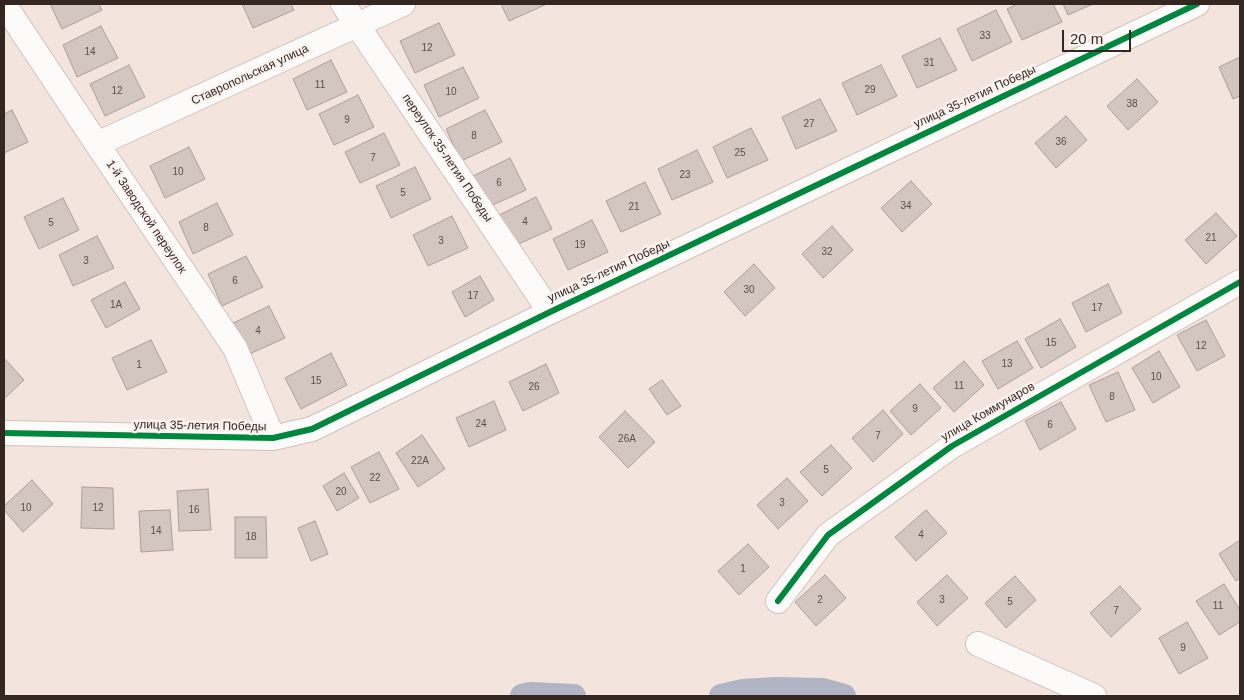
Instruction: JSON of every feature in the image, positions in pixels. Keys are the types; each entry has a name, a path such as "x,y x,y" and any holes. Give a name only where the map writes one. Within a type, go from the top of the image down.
{"street":[{"name":"1-й Заводской переулок","path":"4,4 235,348 273,438"},
{"name":"переулок 35-летия Победы","path":"343,4 550,312"},
{"name":"Ставропольская улица","path":"97,144 403,4"},
{"name":"улица 35-летия Победы","path":"4,433 273,438 312,429 550,312 1197,4"},
{"name":"улица Коммунаров","path":"778,601 828,536 952,446 1240,282"},
{"path":"978,644 1094,696"}],"building":[{"path":"50,4 99,4 102,10 62,29"},
{"path":"242,4 291,4 294,10 253,28"},
{"path":"501,4 547,4 509,21"},
{"path":"1017,4 1053,4 1062,22 1022,40 1007,9"},
{"path":"1063,4 1093,4 1068,15"},
{"path":"996,10 1012,42 972,61 957,29"},
{"path":"439,23 455,55 415,73 400,41"},
{"path":"101,26 118,58 77,77 63,45"},
{"path":"940,38 957,70 917,88 902,56"},
{"path":"1240,57 1240,96 1233,99 1219,67"},
{"path":"331,60 347,92 307,110 293,79"},
{"path":"129,65 145,97 105,116 90,84"},
{"path":"881,65 897,96 857,115 842,83"},
{"path":"463,67 479,98 439,117 424,85"},
{"path":"1137,79 1158,102 1128,130 1107,106"},
{"path":"358,95 374,127 334,145 319,114"},
{"path":"820,99 837,131 796,149 782,117"},
{"path":"12,110 28,142 4,153 4,114"},
{"path":"485,110 502,142 461,161 446,129"},
{"path":"1066,116 1087,140 1056,168 1035,143"},
{"path":"751,128 768,160 727,178 713,147"},
{"path":"384,133 400,165 360,183 345,152"},
{"path":"189,147 205,179 165,198 150,166"},
{"path":"697,150 713,182 672,200 658,169"},
{"path":"510,158 526,190 486,208 471,177"},
{"path":"415,167 431,199 391,218 376,186"},
{"path":"911,181 932,204 902,232 881,208"},
{"path":"645,182 661,214 621,232 606,201"},
{"path":"536,197 552,229 512,247 497,216"},
{"path":"63,198 79,230 39,249 24,217"},
{"path":"217,203 233,235 193,254 179,222"},
{"path":"1216,213 1237,236 1206,264 1185,240"},
{"path":"452,216 468,248 428,266 413,235"},
{"path":"592,220 608,252 568,270 553,239"},
{"path":"832,226 853,250 823,278 802,254"},
{"path":"97,236 114,268 73,286 59,255"},
{"path":"246,256 263,287 222,306 208,274"},
{"path":"754,264 775,288 745,316 724,292"},
{"path":"480,276 494,300 465,317 452,292"},
{"path":"125,282 140,309 106,328 91,300"},
{"path":"1108,284 1122,313 1086,332 1072,303"},
{"path":"269,306 285,338 245,356 231,324"},
{"path":"1060,319 1076,347 1041,368 1025,339"},
{"path":"1206,320 1225,356 1197,371 1177,335"},
{"path":"151,340 167,372 127,390 112,358"},
{"path":"1017,341 1033,368 998,389 982,361"},
{"path":"1159,351 1180,387 1153,403 1132,368"},
{"path":"331,353 347,385 301,409 285,378"},
{"path":"4,358 24,380 4,399"},
{"path":"964,361 984,385 954,412 933,388"},
{"path":"546,364 559,393 523,411 509,382"},
{"path":"1118,372 1135,410 1106,422 1089,385"},
{"path":"662,380 681,406 667,415 649,389"},
{"path":"920,384 941,408 911,435 890,411"},
{"path":"494,401 506,430 469,447 456,418"},
{"path":"1061,402 1076,429 1040,450 1025,421"},
{"path":"883,410 903,434 873,462 852,438"},
{"path":"625,411 655,442 628,468 599,437"},
{"path":"422,435 445,469 418,487 396,453"},
{"path":"831,445 852,468 822,496 800,472"},
{"path":"379,452 399,489 370,503 351,467"},
{"path":"344,473 359,498 337,511 323,486"},
{"path":"787,478 808,501 778,529 757,505"},
{"path":"32,480 53,504 23,532 4,510 4,506"},
{"path":"82,487 113,488 114,529 81,528"},
{"path":"208,489 211,530 179,531 177,491"},
{"path":"170,510 173,550 141,552 139,511"},
{"path":"926,510 947,533 916,561 895,537"},
{"path":"235,517 266,517 267,558 235,558"},
{"path":"315,521 328,554 311,561 298,528"},
{"path":"1240,540 1240,578 1236,581 1219,554"},
{"path":"748,544 769,567 739,595 718,571"},
{"path":"825,575 846,598 816,626 795,602"},
{"path":"947,575 968,598 937,626 917,602"},
{"path":"1015,576 1036,600 1006,628 985,603"},
{"path":"1224,584 1240,610 1240,622 1219,635 1196,601"},
{"path":"1120,586 1141,609 1111,637 1090,613"},
{"path":"1187,622 1208,658 1179,674 1159,638"}],"waterway":[{"path":"721,696 743,691 775,689 823,690 844,696"},
{"path":"522,696 530,694 574,696"}],"cycle path":[{"path":"4,433 273,438 312,429 550,312 1197,4"},
{"path":"778,601 828,535 952,446 1240,282"}]}
